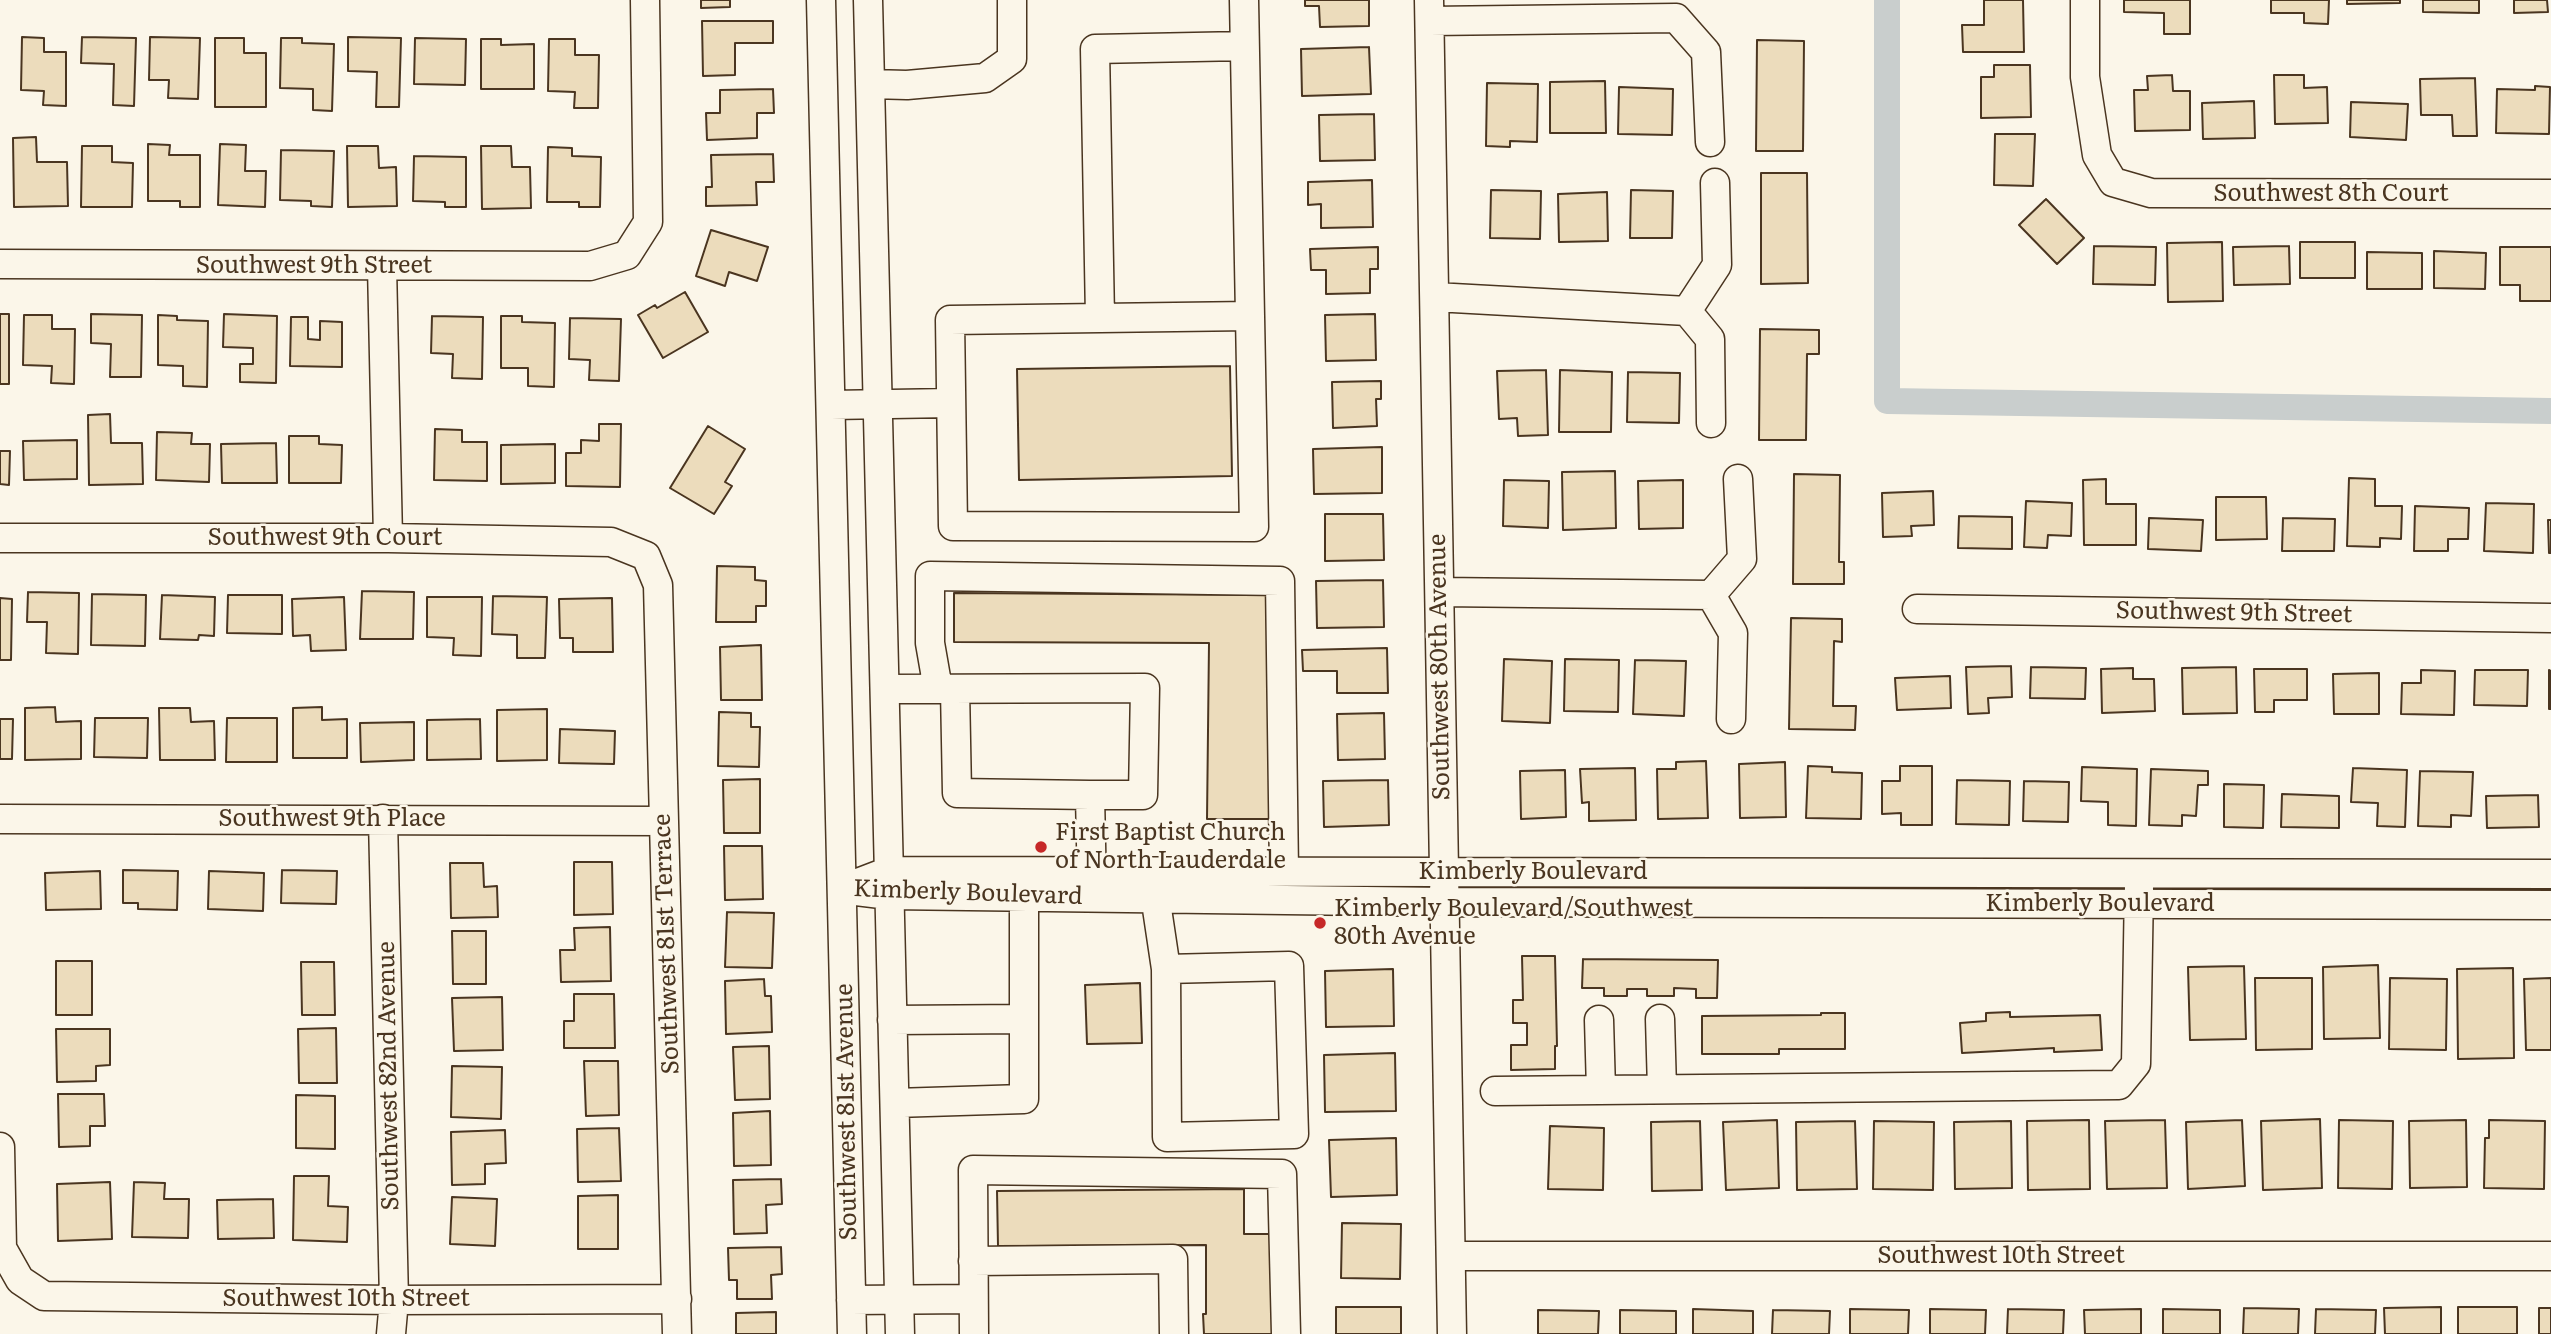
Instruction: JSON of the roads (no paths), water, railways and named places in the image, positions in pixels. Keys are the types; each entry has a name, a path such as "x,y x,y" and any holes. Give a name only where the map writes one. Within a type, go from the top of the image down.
{"street":[{"name":"Southwest 9th Street","path":"0,264 590,266 627,255 648,222 645,0"},
{"name":"Southwest 81st Avenue","path":"821,0 852,1334"},
{"name":"Southwest 81st Avenue","path":"868,0 900,1334"},
{"path":"870,84 907,85 985,78 1012,59 1012,0"},
{"path":"1244,0 1244,46 1250,316 1254,527 953,526 950,320 1250,316"},
{"name":"Southwest 8th Court","path":"2085,0 2085,77 2097,155 2113,182 2151,193 2551,194"},
{"path":"1430,11 1683,9 1706,52 1710,142"},
{"name":"Southwest 80th Avenue","path":"1430,11 1452,1334"},
{"path":"1100,318 1095,49 1244,46"},
{"path":"1687,312 1717,265 1715,183"},
{"path":"382,266 388,538"},
{"path":"1434,297 1687,312 1710,339 1711,423"},
{"path":"831,405 951,403"},
{"path":"1440,592 1711,595 1742,559 1738,479"},
{"name":"Southwest 9th Court","path":"0,538 388,538 611,542 646,556"},
{"name":"Southwest 81st Terrace","path":"646,556 658,585 677,1334"},
{"path":"885,689 947,689 1144,688 1143,795 957,793 947,689 930,643 930,576 1280,581 1284,871"},
{"path":"1711,595 1733,633 1731,719"},
{"name":"Southwest 9th Street","path":"1917,609 2551,618"},
{"path":"1090,795 1091,884"},
{"name":"Southwest 9th Place","path":"0,818 663,821"},
{"name":"Southwest 82nd Avenue","path":"383,818 394,1300 391,1334"},
{"name":"Kimberly Boulevard","path":"1154,885 1284,871 2551,874"},
{"path":"1494,1091 2119,1085 2136,1064 2139,873"},
{"name":"Kimberly Boulevard","path":"842,889 889,883 1154,885 1444,902 2551,905"},
{"path":"895,1103 1024,1099 1024,884"},
{"path":"1154,885 1166,969 1167,1137 1294,1134 1289,966 1166,969"},
{"path":"892,1020 1024,1019"},
{"path":"1660,1019 1662,1089"},
{"path":"1599,1020 1601,1090"},
{"name":"Southwest 10th Street","path":"0,1147 2,1248 20,1280 44,1296 394,1300 677,1298"},
{"path":"974,1334 973,1170 1282,1174 1286,1334"},
{"name":"Southwest 10th Street","path":"1451,1256 2551,1256"},
{"path":"973,1261 1173,1259 1174,1334"},
{"path":"851,1300 973,1299"}],"waterway":[{"path":"1887,0 1887,401 2551,411"}],"place":[{"name":"First Baptist Church of North Lauderdale","path":"1041,847"},
{"name":"Kimberly Boulevard/Southwest 80th Avenue","path":"1320,923"}]}
